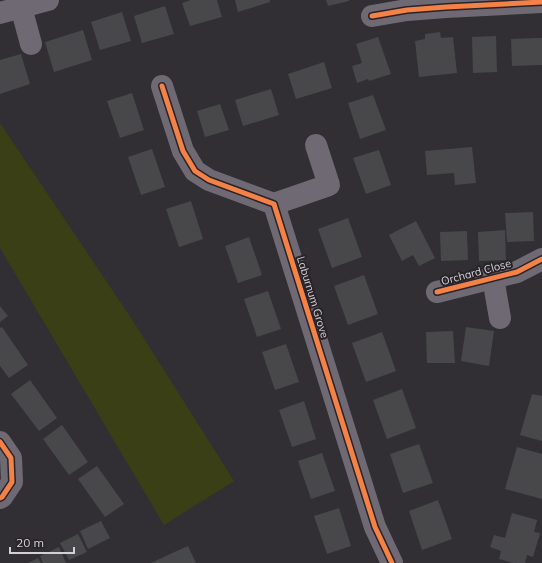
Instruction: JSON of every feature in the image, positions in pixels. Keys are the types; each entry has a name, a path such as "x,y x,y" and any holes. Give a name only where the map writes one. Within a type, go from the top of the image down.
{"street":[{"path":"0,13 48,0"},
{"path":"372,16 447,4 542,2"},
{"path":"21,7 31,44"},
{"path":"162,86 183,151 195,171 209,180 274,204 329,185 316,145"},
{"name":"Laburnum Grove","path":"274,204 375,527 392,563"},
{"name":"Orchard Close","path":"437,292 517,272 542,259"},
{"name":"Orchard Close","path":"493,278 500,318"},
{"path":"0,442 11,458 12,482 0,498"}],"green space":[{"path":"0,123 133,321 234,481 164,525 0,248"}],"building":[{"path":"191,0 217,0 222,17 190,26 182,3"},
{"path":"235,0 270,0 270,2 238,12"},
{"path":"326,0 349,0 349,1 328,6"},
{"path":"165,6 174,34 142,43 134,16"},
{"path":"122,12 131,41 100,50 91,22"},
{"path":"83,30 92,60 54,72 45,42"},
{"path":"440,32 441,38 453,37 457,73 419,77 415,41 425,39 425,34"},
{"path":"496,36 497,72 473,73 472,37"},
{"path":"378,37 391,74 357,83 352,66 362,63 356,44"},
{"path":"542,38 542,65 512,66 511,39"},
{"path":"21,54 30,84 0,94 0,60"},
{"path":"324,62 332,88 296,99 288,74"},
{"path":"271,89 279,115 243,126 235,100"},
{"path":"132,93 144,130 120,138 107,101"},
{"path":"373,95 386,130 360,139 348,103"},
{"path":"220,104 229,130 205,137 197,111"},
{"path":"472,147 476,183 455,185 454,173 427,175 425,151"},
{"path":"152,149 165,187 141,195 128,157"},
{"path":"379,150 391,185 366,194 353,158"},
{"path":"191,201 203,239 179,247 166,209"},
{"path":"533,212 534,241 507,242 505,213"},
{"path":"348,218 362,257 332,268 318,229"},
{"path":"416,221 435,258 419,266 413,255 402,261 389,235"},
{"path":"505,230 506,260 479,261 478,232"},
{"path":"467,231 468,260 441,261 440,232"},
{"path":"249,237 262,275 238,283 225,246"},
{"path":"364,275 378,314 348,325 334,286"},
{"path":"268,291 281,329 257,337 244,299"},
{"path":"0,306 8,316 0,322"},
{"path":"2,327 28,365 9,378 0,366 0,328"},
{"path":"466,327 494,331 489,366 461,361"},
{"path":"453,331 455,363 427,363 426,332"},
{"path":"382,332 396,371 366,382 352,343"},
{"path":"286,344 299,382 275,390 262,352"},
{"path":"30,380 57,418 39,431 11,394"},
{"path":"402,389 416,428 387,439 373,400"},
{"path":"532,394 542,396 542,441 520,435"},
{"path":"304,401 316,439 292,447 279,410"},
{"path":"62,425 88,462 69,475 43,439"},
{"path":"419,444 433,483 403,493 390,454"},
{"path":"517,447 542,454 542,499 505,489"},
{"path":"322,453 335,491 311,499 298,461"},
{"path":"97,466 124,504 105,517 78,479"},
{"path":"438,500 452,539 422,550 409,511"},
{"path":"339,508 351,546 327,554 314,516"},
{"path":"512,513 537,520 534,532 540,533 533,557 527,555 525,563 514,563 499,559 501,551 490,547 494,535 505,538"},
{"path":"101,521 110,538 88,549 80,531"},
{"path":"78,534 87,552 69,560 60,543"},
{"path":"188,546 196,563 151,563 170,554"},
{"path":"59,547 66,563 43,563 40,556"},
{"path":"38,558 41,563 28,563"}],"cycle path":[{"path":"372,16 407,10 542,2"},
{"path":"162,86 183,151 195,171 209,180 274,204 375,527 392,563"},
{"path":"437,292 517,272 542,259"},
{"path":"0,442 11,458 12,482 0,498"}]}
